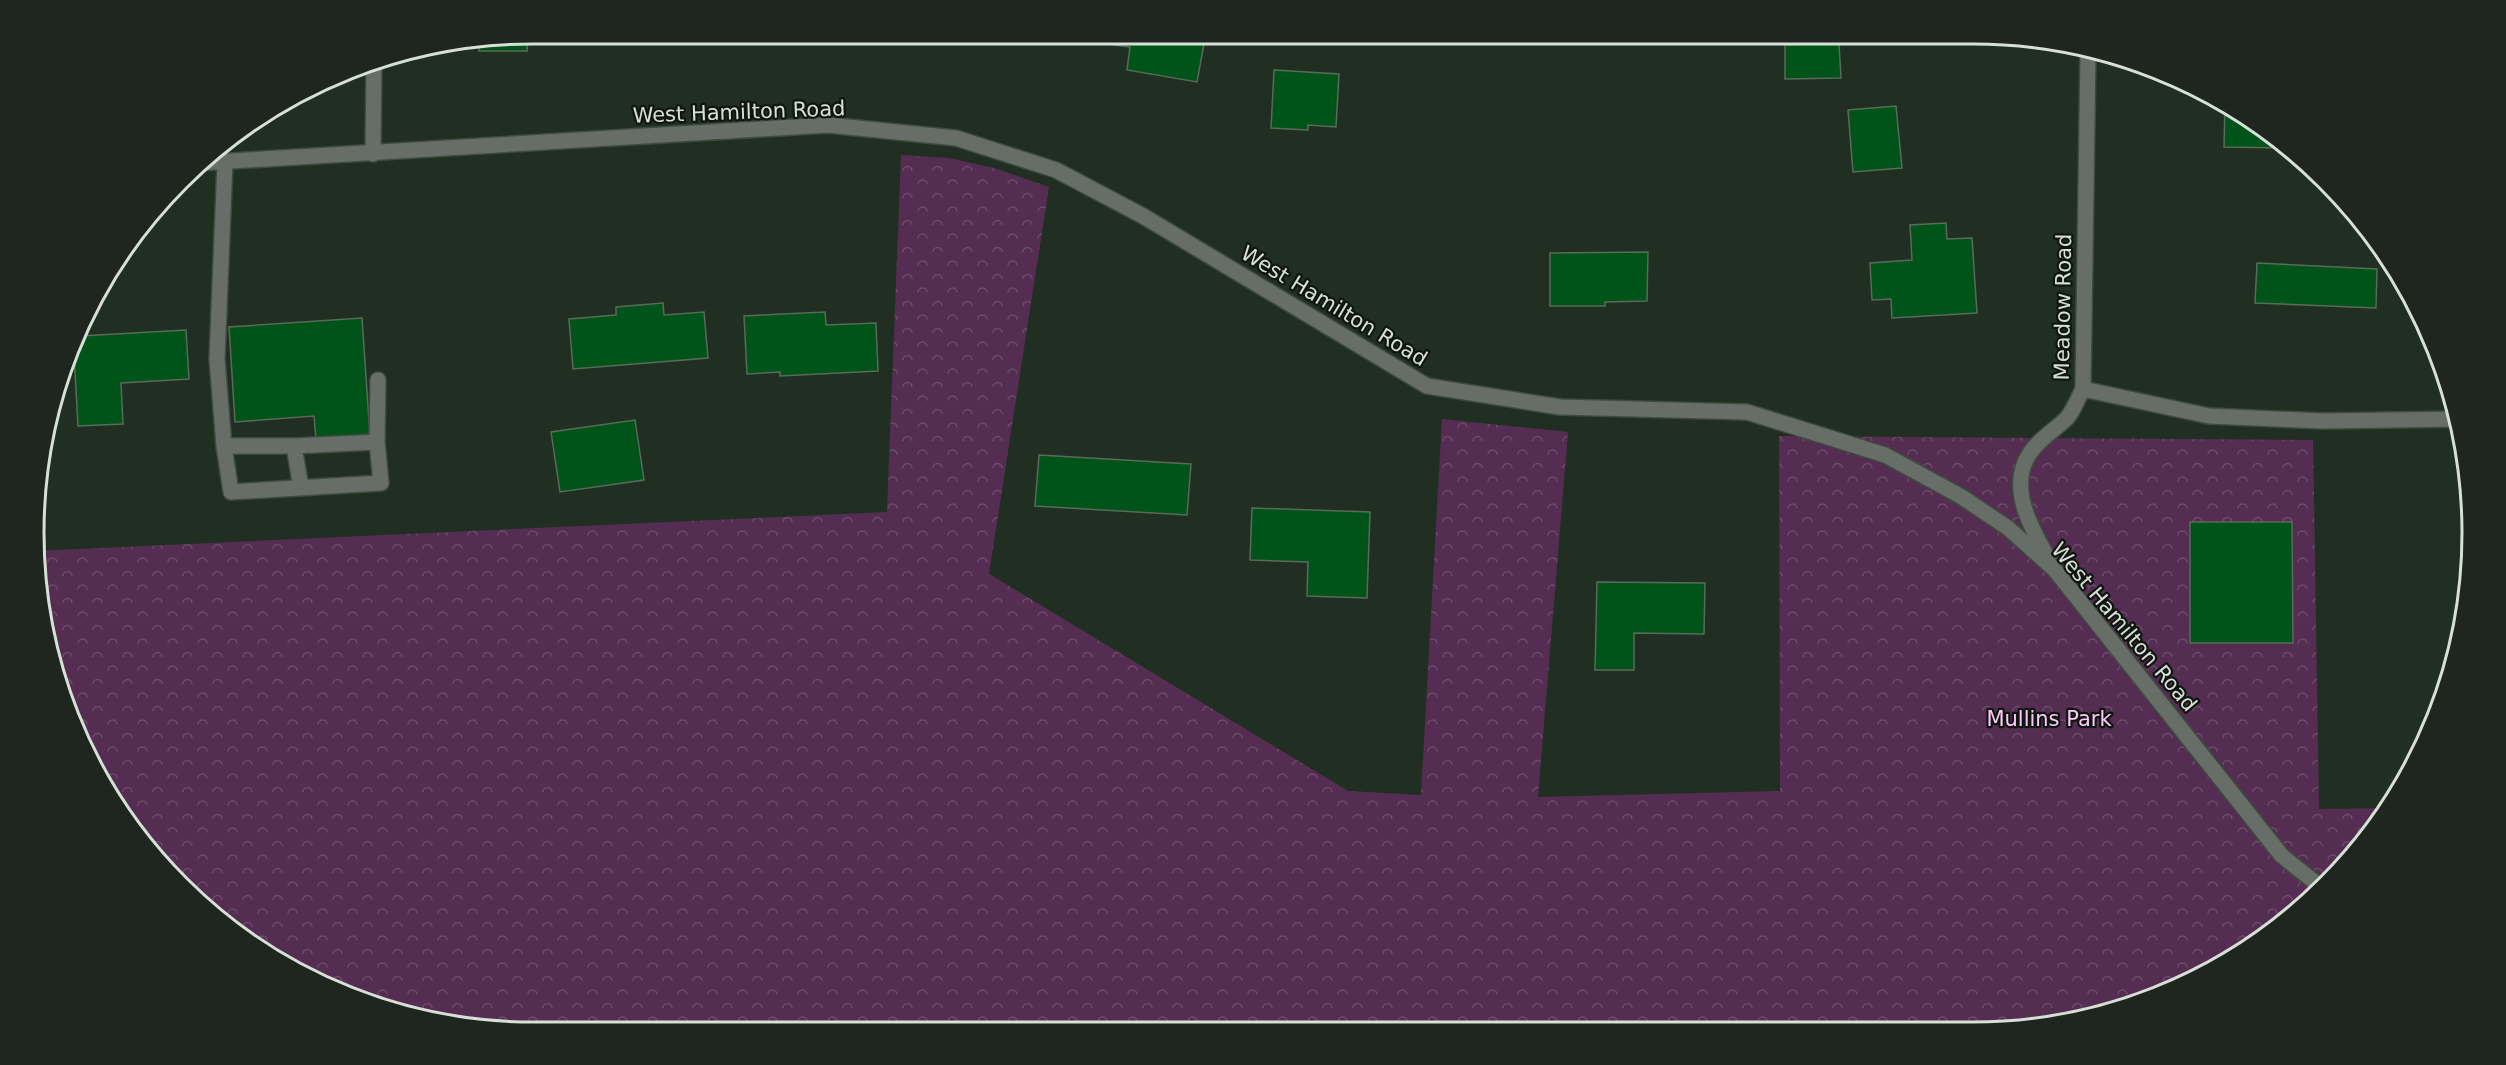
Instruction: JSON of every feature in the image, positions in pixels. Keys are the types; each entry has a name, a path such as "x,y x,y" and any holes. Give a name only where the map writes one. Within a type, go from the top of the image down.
{"street":[{"name":"Meadow Road","path":"2055,570 2023,510 2022,477 2029,454 2049,432 2069,417 2083,389 2088,57"},
{"path":"373,154 374,69"},
{"name":"West Hamilton Road","path":"213,163 828,125 956,138 1056,170 1143,216 1427,386 1560,407 1747,412 1886,455 1962,497 2008,528 2055,570 2282,856 2314,882"},
{"path":"225,162 217,360 224,446 231,492 381,483 377,442 378,380"},
{"path":"2083,389 2209,416 2323,421 2449,419"},
{"path":"224,446 294,447 377,442"},
{"path":"294,447 301,488"}],"green space":[{"name":"Mullins Park","path":"901,155 949,158 994,168 1049,187 989,574 1348,791 1421,795 1442,419 1568,432 1538,797 1780,791 1779,436 2313,440 2319,809 2377,808 2341,855 2296,900 2245,939 2218,956 2190,971 2131,996 2069,1012 2037,1017 1974,1022 532,1022 469,1017 437,1012 375,996 316,971 261,939 235,920 210,900 165,855 126,804 109,777 81,720 60,659 53,628 45,564 45,551 887,512"}],"building":[{"path":"527,44 527,51 479,51 479,47"},
{"path":"1107,44 1204,44 1197,82 1127,70 1130,47"},
{"path":"1839,44 1841,78 1785,79 1785,45"},
{"path":"1274,70 1339,74 1336,127 1308,125 1308,130 1271,128"},
{"path":"1896,106 1902,168 1853,172 1848,110"},
{"path":"2225,113 2274,148 2224,147"},
{"path":"1946,223 1947,239 1972,238 1977,313 1892,318 1891,299 1872,300 1870,263 1912,260 1910,225"},
{"path":"1648,252 1647,301 1605,302 1605,306 1550,306 1550,253"},
{"path":"2257,263 2377,269 2376,308 2255,303"},
{"path":"663,303 664,315 704,312 708,358 573,369 569,319 616,315 616,307"},
{"path":"825,312 826,325 876,323 878,371 780,376 780,372 747,374 744,316"},
{"path":"362,318 370,436 316,439 314,416 235,422 229,327"},
{"path":"186,330 189,379 121,383 123,424 78,426 74,361 85,336"},
{"path":"635,420 644,480 560,492 551,432"},
{"path":"1039,455 1191,464 1187,515 1035,506"},
{"path":"1252,508 1370,512 1367,598 1307,596 1308,562 1250,560"},
{"path":"2190,522 2292,522 2293,643 2190,643"},
{"path":"1597,582 1705,583 1704,634 1634,633 1634,670 1595,670"}]}
